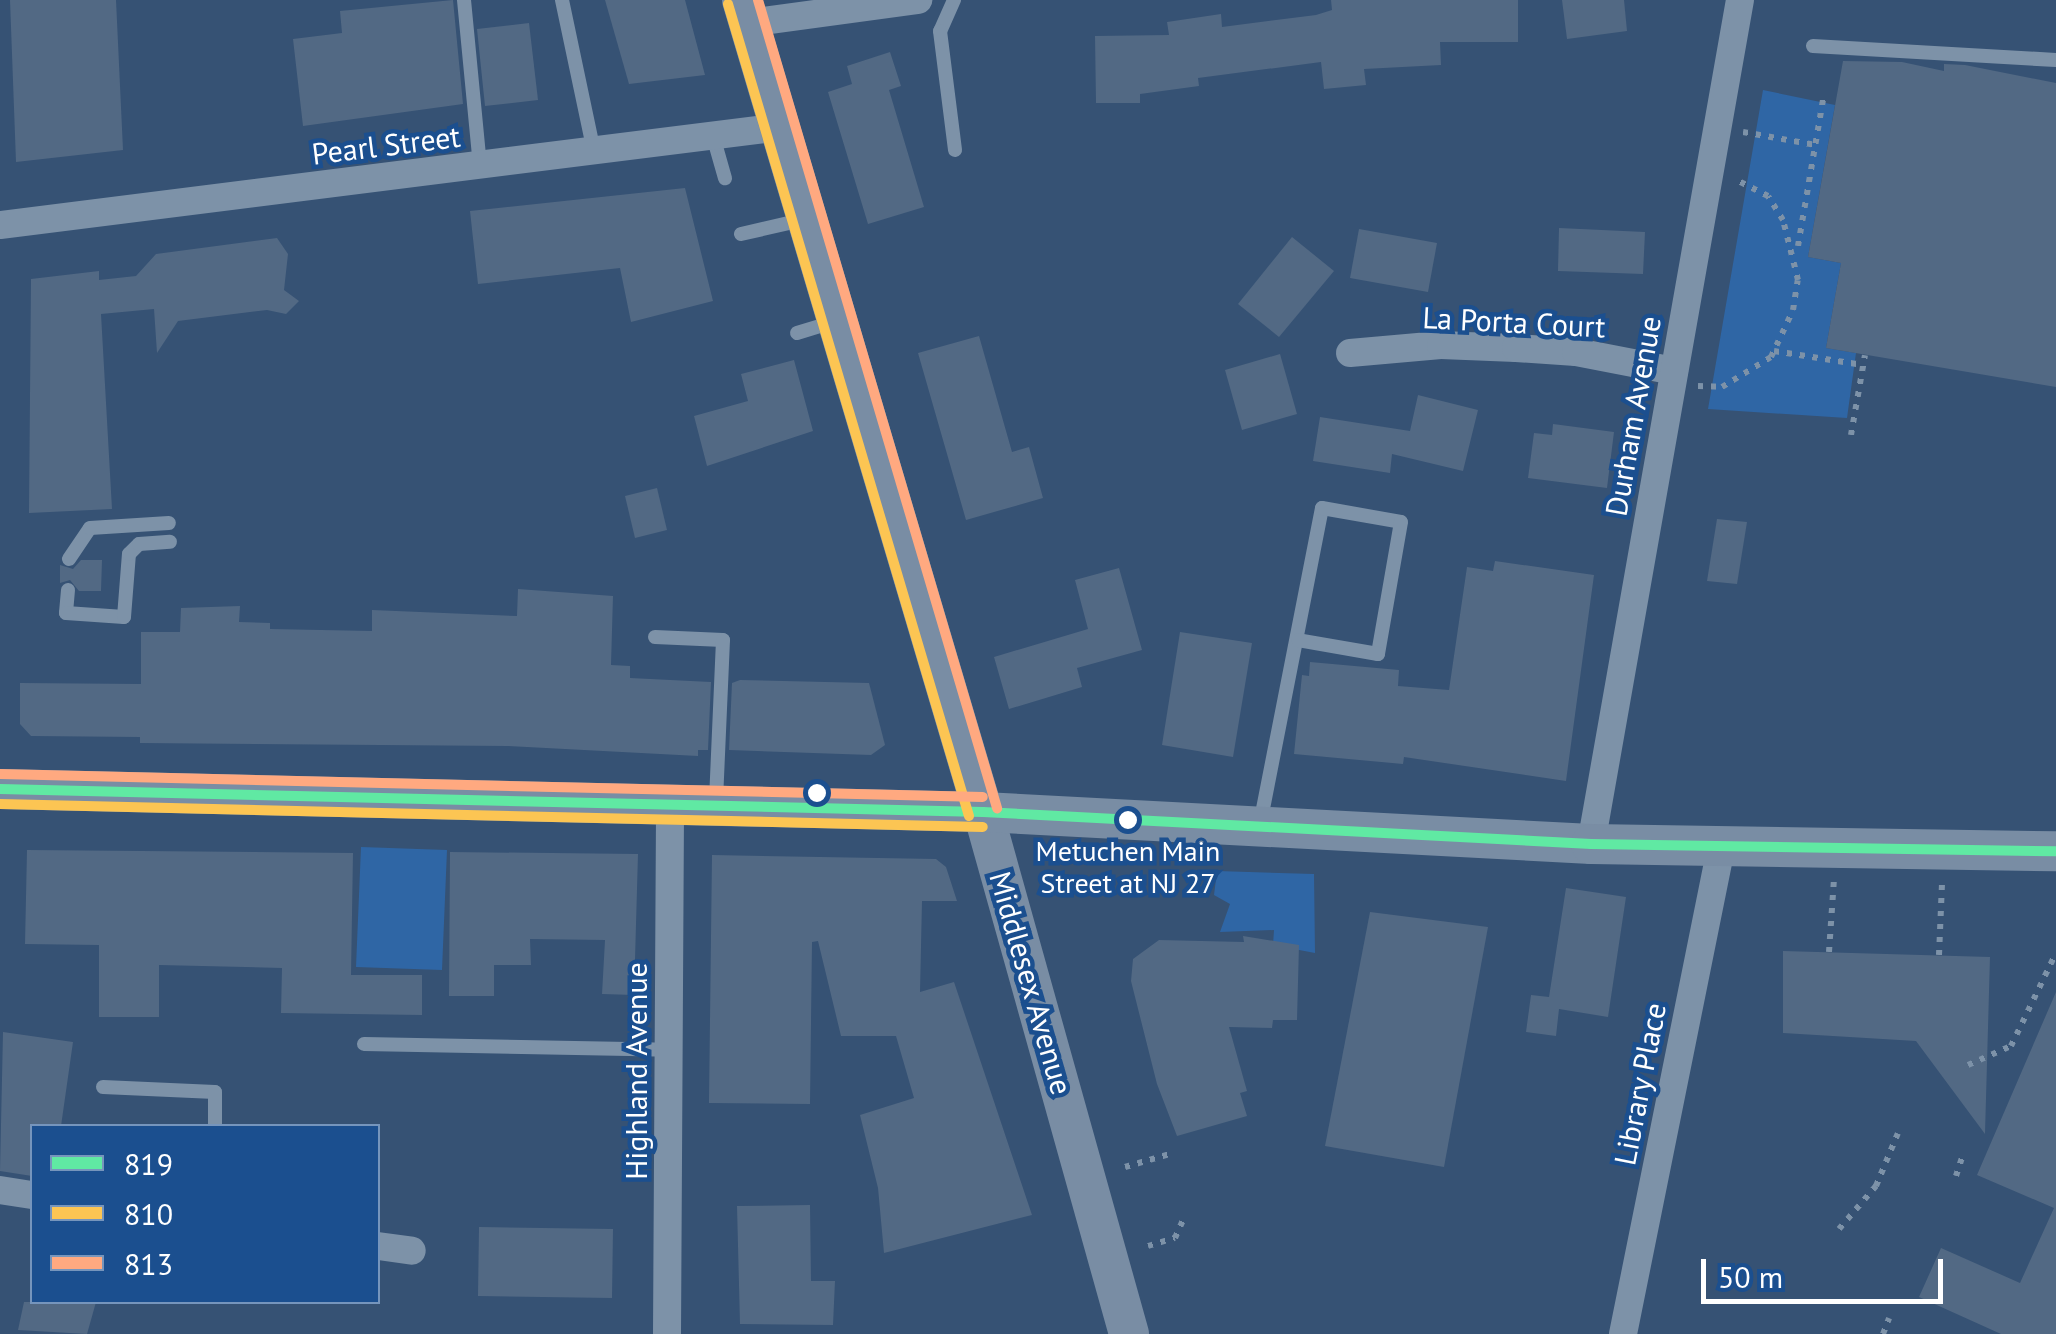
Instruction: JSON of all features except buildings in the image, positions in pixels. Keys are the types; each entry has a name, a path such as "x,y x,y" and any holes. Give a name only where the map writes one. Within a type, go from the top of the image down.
{"main road":[{"name":"Middlesex Avenue","path":"746,12 983,812 1129,1334"},
{"path":"0,789 670,808 983,812 1591,844 2056,851"}],"street":[{"path":"746,12 918,0"},
{"name":"Durham Avenue","path":"1591,844 1740,0"},
{"name":"Pearl Street","path":"0,225 780,127"},
{"name":"La Porta Court","path":"1350,354 1442,345 1546,350 1673,377"},
{"name":"Highland Avenue","path":"667,1334 670,808"},
{"name":"Library Place","path":"1624,1334 1721,846"},
{"path":"0,1190 30,1195"},
{"path":"380,1246 412,1251"}],"lane":[{"path":"464,0 480,166"},
{"path":"562,0 594,152"},
{"path":"954,0 940,30 955,150"},
{"path":"1813,46 2056,60"},
{"path":"713,136 725,178"},
{"path":"741,234 807,219"},
{"path":"797,334 838,321"},
{"path":"1259,826 1322,508 1401,522 1378,654 1298,640"},
{"path":"69,560 90,528 170,524"},
{"path":"68,590 66,613 124,617 129,554 139,544 170,542"},
{"path":"654,638 722,640 716,808"},
{"path":"364,1044 669,1050"},
{"path":"103,1087 214,1092 215,1124"}],"path":[{"path":"1673,377 1722,387 1774,351 1798,280 1795,245 1824,94"},
{"path":"1717,128 1816,145"},
{"path":"1709,174 1747,181 1768,196 1795,245 1810,248"},
{"path":"1774,351 1864,365"},
{"path":"1851,436 1865,355"},
{"path":"1829,952 1836,850"},
{"path":"1939,956 1944,850"},
{"path":"1968,1066 2011,1046 2056,953"},
{"path":"1839,1229 1876,1186 1898,1133"},
{"path":"1126,1168 1170,1154"},
{"path":"1956,1176 1962,1158"},
{"path":"1148,1246 1175,1238 1182,1220"},
{"path":"1882,1334 1889,1318"}],"shaded area":[{"path":"1763,90 1835,105 1808,257 1841,263 1826,348 1856,353 1847,418 1708,409"},
{"path":"361,847 447,850 442,970 356,967"},
{"path":"1217,871 1314,874 1315,953 1273,945 1274,930 1220,932 1230,904 1214,895"}],"transit line":[{"name":"813","path":"758,0 997,808"},
{"name":"810","path":"728,4 969,816"},
{"name":"813","path":"0,774 983,797"},
{"name":"819","path":"0,789 983,812 1591,844 2056,851"},
{"name":"810","path":"0,804 983,827"}],"place":[{"name":"Metuchen Main Street at NJ 27","path":"1128,820"}]}
